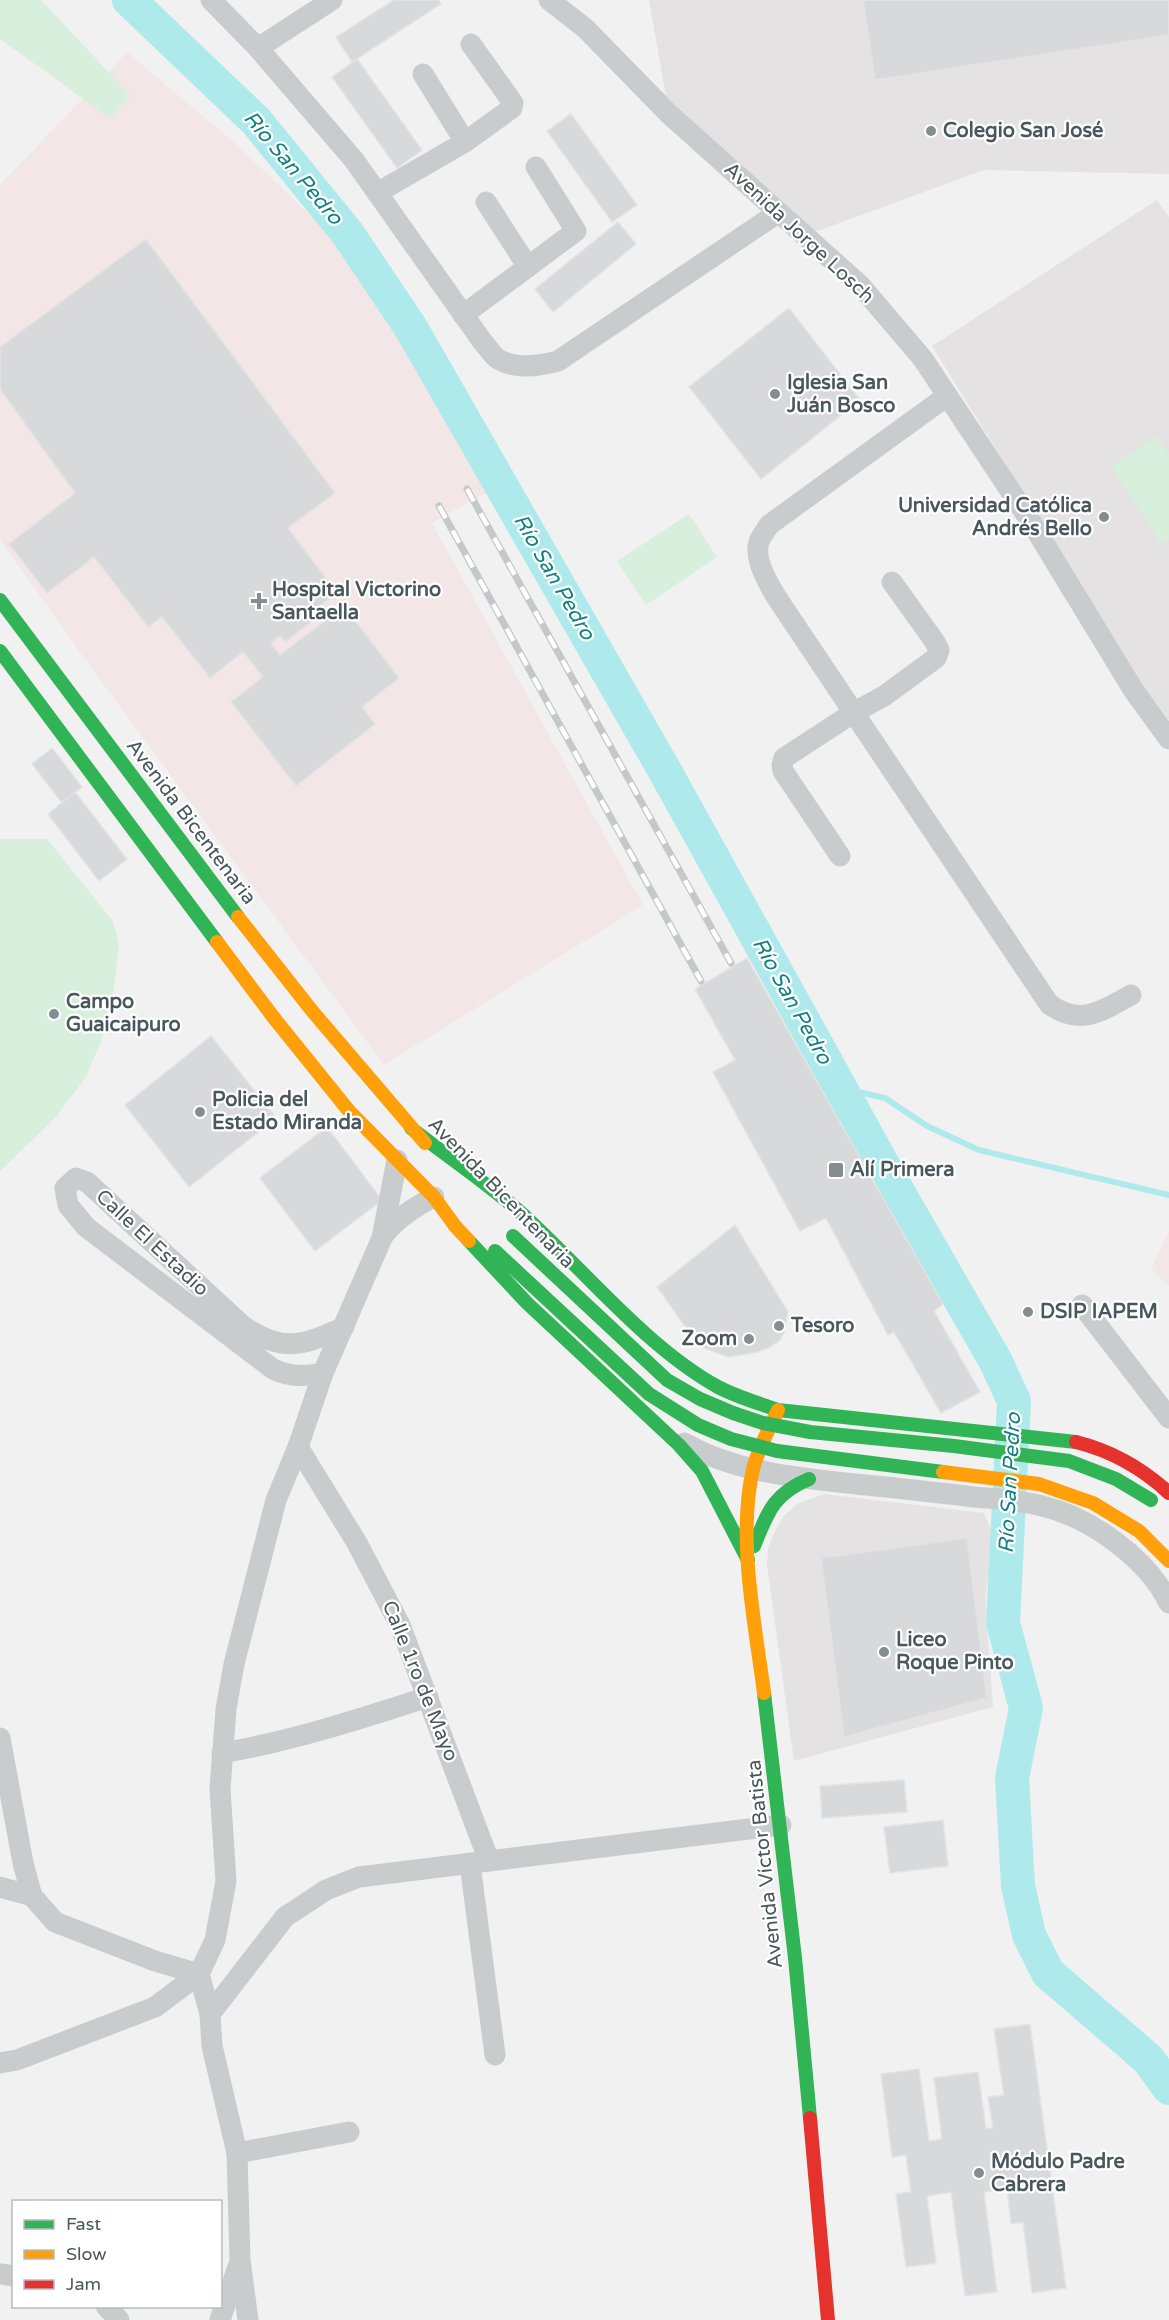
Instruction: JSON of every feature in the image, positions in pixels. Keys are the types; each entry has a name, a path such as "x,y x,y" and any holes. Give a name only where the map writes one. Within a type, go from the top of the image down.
{"main road":[{"name":"Avenida Bicentenaria","path":"4,612 332,1037 466,1187"},
{"name":"Avenida Bicentenaria","path":"0,651 274,1018 349,1110 437,1200 649,1394 706,1430 777,1451 1039,1484 1093,1503 1138,1531 1169,1561"},
{"path":"411,1128 528,1219 661,1347 720,1388 778,1410 1053,1439 1096,1447 1131,1461 1169,1493"},
{"path":"437,1200 455,1226 527,1303 665,1432 702,1471 748,1560"},
{"name":"Avenida Bicentenaria","path":"509,1232 667,1380 700,1399 733,1413 763,1423 810,1432 954,1446 1069,1461 1116,1479 1156,1504"},
{"name":"Avenida Víctor Batista","path":"778,1410 765,1436 754,1469 748,1519 748,1560 781,1825 828,2320"},
{"path":"748,1560 774,1502 788,1487 809,1479"}],"street":[{"path":"211,0 258,48 354,160 497,359 519,366 536,366 558,361 779,212"},
{"path":"258,48 332,0"},
{"name":"Avenida Jorge Losch","path":"549,0 585,28 669,114 860,285 923,359 1031,522 1134,692 1169,739"},
{"path":"378,193 465,142 512,108 513,103 471,44"},
{"path":"423,74 465,142"},
{"path":"464,315 576,231 536,167"},
{"path":"486,202 528,267"},
{"path":"947,396 769,525 758,543 760,563 766,581 1049,1004 1061,1013 1077,1017 1097,1013 1131,994"},
{"path":"840,856 783,771 782,765 784,758 853,712 884,696 936,658 939,650 892,582"},
{"path":"382,1238 398,1160"},
{"name":"Calle El Estadio","path":"323,1373 300,1376 273,1369 86,1227 68,1205 65,1188 76,1178 87,1182 243,1326 259,1337 271,1342 288,1344 316,1341 344,1327"},
{"path":"0,2063 17,2061 155,2007 199,1974 215,1940 226,1881 220,1790 226,1709 234,1664 276,1500 298,1447 323,1373 382,1238 393,1222 406,1212 437,1200"},
{"path":"1082,1305 1169,1418"},
{"path":"665,1432 716,1459 754,1469 809,1479 1042,1506 1094,1527 1121,1546 1146,1571 1169,1603"},
{"name":"Calle 1ro de Mayo","path":"298,1447 357,1543 395,1615 428,1697 480,1862 495,2055"},
{"path":"222,1753 249,1749 345,1723 428,1697"},
{"path":"0,1738 23,1863 32,1896 55,1922 155,1961 199,1974"},
{"path":"210,2014 285,1917 326,1890 359,1877 781,1825"},
{"path":"0,1887 32,1896"},
{"path":"199,1974 210,2014 212,2046 237,2153 240,2260 248,2320"},
{"path":"237,2153 349,2132"},
{"path":"220,2320 240,2260"},
{"path":"107,2308 119,2320"}],"shaded area":[{"name":"Colegio San José","path":"649,0 1169,0 1169,174 984,170 812,233 669,114"},
{"name":"Hospital Victorino Santaella","path":"127,52 236,144 331,235 373,288 489,491 432,523 643,905 384,1065 87,662 0,540 0,185"},
{"name":"Universidad Católica Andrés Bello","path":"1157,200 1169,217 1169,720 1144,688 932,346"},
{"path":"1169,1231 1169,1286 1151,1269"},
{"name":"Liceo Roque Pinto","path":"824,1494 984,1513 994,1536 985,1597 993,1707 794,1761 767,1566 768,1549 784,1516 797,1504"}],"green space":[{"path":"0,0 41,0 131,96 110,118 0,39"},
{"path":"1157,436 1169,455 1169,539 1161,544 1111,466"},
{"path":"689,514 717,557 646,605 617,561"},
{"name":"Campo Guaicaipuro","path":"0,839 47,839 113,921 119,945 114,988 101,1041 86,1077 55,1118 0,1171"}],"building":[{"path":"394,0 439,0 441,4 352,62 336,37"},
{"path":"863,0 1169,0 1169,35 875,80"},
{"path":"357,59 422,150 397,168 332,77"},
{"path":"571,114 637,205 612,222 547,131"},
{"path":"618,222 636,244 553,312 535,289"},
{"path":"146,239 335,493 288,528 337,593 311,613 315,619 285,642 280,636 271,643 280,655 344,606 399,678 362,707 375,724 296,786 231,702 263,677 243,652 210,678 162,617 148,627 94,557 47,593 9,544 75,493 0,389 0,347"},
{"name":"Iglesia San Juán Bosco","path":"789,308 860,400 761,479 689,387"},
{"path":"52,748 82,787 62,803 32,764"},
{"path":"75,792 127,859 99,881 48,814"},
{"path":"747,958 943,1304 934,1311 980,1392 941,1413 894,1332 888,1335 826,1218 800,1231 713,1072 735,1060 695,989"},
{"name":"Policia del Estado Miranda","path":"211,1036 276,1118 189,1187 125,1105"},
{"path":"327,1127 382,1200 315,1251 260,1178"},
{"path":"735,1225 788,1312 784,1333 779,1341 758,1352 728,1357 699,1346 657,1287"},
{"name":"Liceo Roque Pinto","path":"967,1538 987,1698 844,1737 821,1558"},
{"path":"904,1780 907,1812 822,1818 820,1786"},
{"path":"943,1820 948,1866 890,1873 884,1827"},
{"name":"Módulo Padre Cabrera","path":"1030,2024 1066,2288 1032,2293 1023,2222 1011,2224 1007,2189 984,2192 997,2292 965,2296 951,2192 927,2196 936,2263 906,2267 896,2194 911,2192 906,2155 892,2157 881,2074 919,2069 929,2141 942,2139 934,2078 978,2072 986,2129 993,2128 988,2097 1004,2095 994,2029"}],"waterway":[{"name":"Río San Pedro","path":"129,0 256,121 348,234 411,328 666,773 893,1183 995,1360 1014,1401 1003,1623 1026,1708 1012,1778 1018,1886 1029,1935 1048,1973 1148,2059 1169,2088"},
{"path":"844,1096 863,1093 885,1098 927,1126 979,1150 1169,1195"}],"railway":[{"path":"467,489 731,963"},
{"path":"439,506 701,981"}],"traffic: fast":[{"path":"0,600 238,917"},
{"path":"0,651 217,942"},
{"path":"411,1128 516,1209 643,1332 668,1353 725,1391 778,1410 1076,1442"},
{"path":"513,1236 667,1380 700,1399 733,1413 763,1423 810,1432 954,1446 1069,1461 1116,1479 1151,1500"},
{"path":"469,1241 527,1303 679,1445 702,1471 748,1560"},
{"path":"495,1251 649,1394 698,1425 731,1439 777,1451 943,1472"},
{"path":"754,1546 773,1505 787,1491 809,1479"},
{"path":"764,1693 795,1958 810,2118"}],"traffic: slow":[{"path":"238,917 313,1012 425,1143"},
{"path":"217,942 274,1018 349,1111 434,1197 469,1241"},
{"path":"764,1693 749,1581 747,1524 753,1469 778,1410"},
{"path":"943,1472 1039,1484 1093,1503 1139,1531 1169,1561"}],"traffic: jam":[{"path":"1076,1442 1102,1450 1126,1462 1169,1493"},
{"path":"810,2118 828,2320"}],"place":[{"name":"Colegio San José","path":"931,131"},
{"name":"Iglesia San Juán Bosco","path":"775,394"},
{"name":"Universidad Católica Andrés Bello","path":"1104,517"},
{"name":"Hospital Victorino Santaella","path":"259,601"},
{"name":"Campo Guaicaipuro","path":"54,1014"},
{"name":"Policia del Estado Miranda","path":"200,1112"},
{"name":"Alí Primera","path":"836,1170"},
{"name":"DSIP IAPEM","path":"1028,1312"},
{"name":"Tesoro","path":"779,1326"},
{"name":"Zoom","path":"749,1339"},
{"name":"Liceo Roque Pinto","path":"884,1652"},
{"name":"Módulo Padre Cabrera","path":"979,2173"}]}
